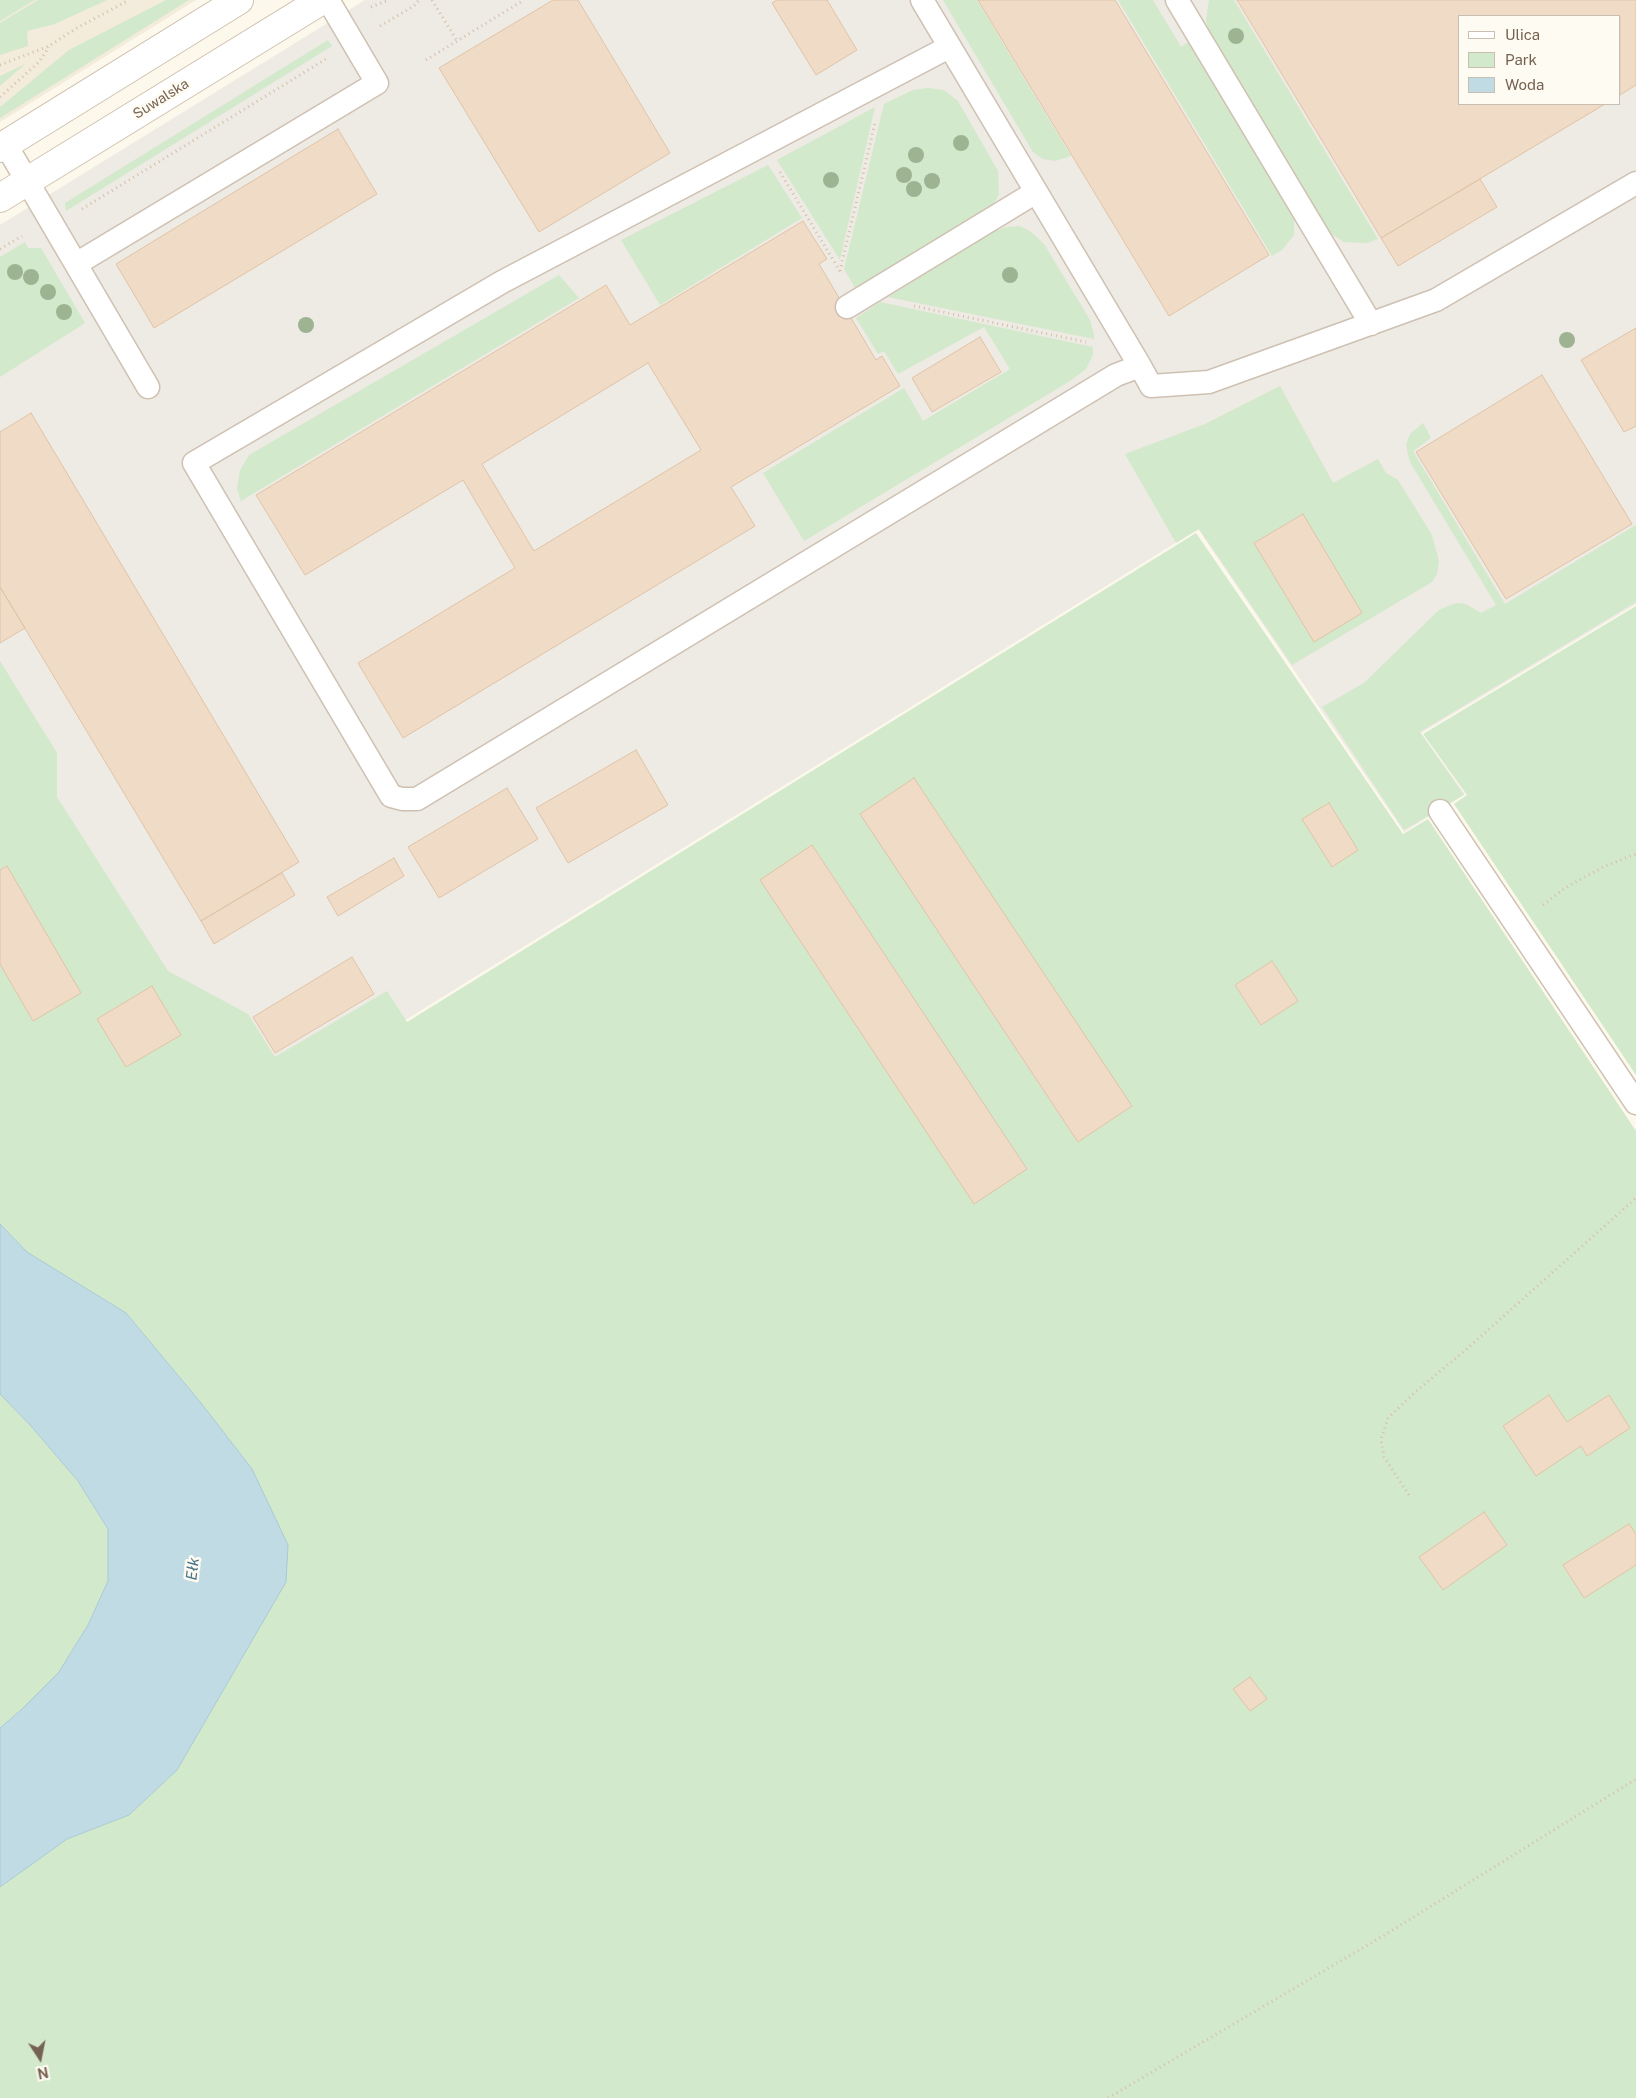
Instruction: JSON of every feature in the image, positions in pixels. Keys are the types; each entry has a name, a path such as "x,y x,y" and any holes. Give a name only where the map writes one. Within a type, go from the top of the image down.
{"street":[{"path":"3,147 239,0"},
{"name":"Suwalska","path":"0,198 322,0"}],"lane":[{"path":"76,264 377,83 328,0"},
{"path":"922,0 1151,386 1209,382 1436,300 1636,184"},
{"path":"1177,0 1371,324"},
{"path":"949,46 502,282 194,463 391,796 402,799 416,799 1116,375 1140,366"},
{"path":"3,147 27,181 148,387"},
{"path":"847,307 1036,192"},
{"path":"1440,811 1636,1104"}],"path":[{"path":"0,65 49,46 129,0"},
{"path":"0,249 24,235 54,227 414,6 419,0"},
{"path":"432,0 457,41"},
{"path":"426,60 524,0"},
{"path":"0,97 39,62 49,46"},
{"path":"840,272 886,79"},
{"path":"1517,926 1565,888 1605,866 1636,854"},
{"path":"1409,1495 1384,1457 1380,1439 1388,1418 1636,1198"},
{"path":"1108,2098 1383,1936 1636,1779"}],"shaded area":[{"path":"0,0 196,0 0,122"},
{"path":"365,0 1636,0 1636,604 1421,733 1465,794 1404,832 1198,529 181,1159 0,1022 0,225"}],"green space":[{"path":"0,0 35,0 0,21"},
{"path":"38,0 107,0 55,24 27,31 28,46 0,55 0,23"},
{"path":"166,0 189,0 0,118 0,107 69,50"},
{"path":"943,0 977,0 1071,156 1055,161 1043,159 1033,152"},
{"path":"1118,0 1153,0 1181,47 1188,42 1294,218 1294,235 1282,250 1272,256"},
{"path":"1209,0 1234,0 1378,239 1367,243 1344,242 1330,233 1208,29 1206,20"},
{"path":"328,40 332,46 66,211 65,203"},
{"path":"25,64 0,86 0,76"},
{"path":"928,88 944,90 958,101 998,171 999,195 991,208 855,288 844,269 884,104 913,90"},
{"path":"875,107 840,260 777,160"},
{"path":"768,165 802,218 660,305 621,240"},
{"path":"1019,226 1030,231 1044,244 1090,320 1094,339 888,297 995,231 1006,227"},
{"path":"25,242 28,248 41,248 85,323 0,377 0,257"},
{"path":"559,275 579,298 241,501 237,488 240,470 249,455"},
{"path":"880,302 1093,347 1093,355 1086,369 1070,381 804,541 763,473 904,388 923,421 1010,369 984,327 898,374 884,351 878,354 856,318"},
{"path":"1280,386 1333,483 1378,459 1386,473 1398,480 1432,535 1439,561 1437,574 1432,582 1292,665 1199,529 1176,543 1125,454 1205,424"},
{"path":"1423,423 1431,438 1413,451 1505,604 1636,525 1636,602 1420,732 1464,795 1404,830 1322,707 1364,683 1439,610 1456,603 1466,604 1481,613 1496,605 1410,462 1406,445 1410,434"},
{"path":"1196,533 1403,834 1428,819 1636,1131 1636,2098 0,2098 0,1887 67,1839 129,1815 177,1770 286,1582 252,1469 201,1403 126,1313 27,1252 0,1224 0,661 57,753 57,797 168,971 248,1014 275,1057 387,991 407,1022"},
{"path":"1636,606 1636,1075 1454,804 1467,795 1423,734"},
{"path":"0,1394 31,1426 78,1481 108,1529 108,1581 88,1625 59,1672 0,1728"}],"water":[{"name":"Ełk","path":"0,1224 27,1252 126,1313 201,1403 252,1469 288,1545 286,1582 177,1770 129,1815 67,1839 0,1887 0,1728 59,1672 88,1625 108,1581 108,1529 78,1481 31,1426 0,1394"}],"building":[{"path":"553,0 578,0 670,153 539,232 439,68"},
{"path":"777,0 827,0 857,50 816,75 772,3"},
{"path":"978,0 1115,0 1269,255 1169,316"},
{"path":"1237,0 1636,0 1636,85 1621,94 1621,15 1458,15 1458,105 1603,105 1381,238"},
{"path":"338,129 377,194 154,328 116,264"},
{"path":"1480,179 1497,207 1398,266 1381,238"},
{"path":"803,221 827,259 819,264 876,360 882,356 900,386 731,487 755,526 403,738 358,663 515,568 463,480 305,575 256,495 606,285 630,325","holes":["648,363 701,450 534,551 482,464"]},
{"path":"1636,328 1636,426 1624,432 1581,360"},
{"path":"980,337 1001,372 932,412 912,378"},
{"path":"1542,375 1632,524 1506,599 1416,452"},
{"path":"31,413 299,862 201,921 0,587 0,432"},
{"path":"1303,514 1362,613 1314,642 1254,543"},
{"path":"0,587 25,628 0,643"},
{"path":"636,750 668,805 568,863 536,808"},
{"path":"914,778 1132,1106 1078,1142 860,814"},
{"path":"507,788 538,839 439,898 408,847"},
{"path":"1329,803 1358,850 1332,867 1302,819"},
{"path":"812,845 1027,1169 974,1204 760,880"},
{"path":"394,858 404,876 338,916 327,897"},
{"path":"7,866 81,993 33,1021 0,964 0,870"},
{"path":"282,873 295,895 214,944 201,921"},
{"path":"352,957 374,994 275,1053 253,1017"},
{"path":"1272,961 1298,1001 1261,1025 1235,985"},
{"path":"152,986 181,1035 126,1067 97,1019"},
{"path":"1549,1395 1567,1422 1609,1395 1630,1428 1587,1456 1581,1446 1536,1476 1503,1426"},
{"path":"1484,1512 1507,1545 1443,1590 1419,1557"},
{"path":"1629,1524 1636,1534 1636,1565 1584,1598 1563,1565"},
{"path":"1250,1677 1267,1699 1250,1711 1233,1689"}]}
